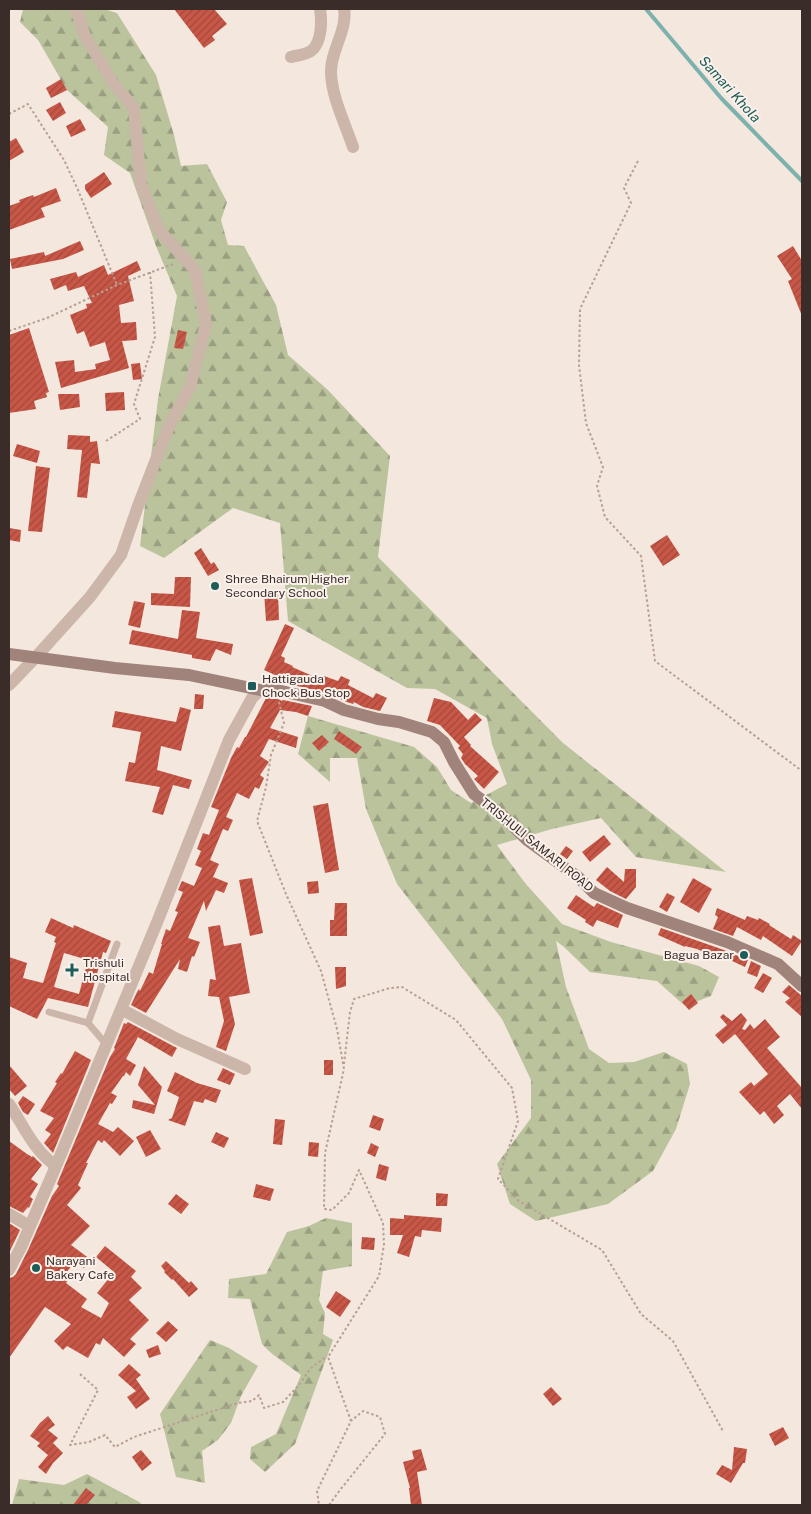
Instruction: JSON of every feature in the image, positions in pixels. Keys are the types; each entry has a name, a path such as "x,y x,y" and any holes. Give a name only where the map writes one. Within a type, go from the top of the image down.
{"street":[{"path":"9,685 90,598 121,555 168,426 190,387 206,324 195,270 159,230 141,185 134,108 108,76 85,36 76,9"},
{"path":"291,57 313,50 320,35 320,9"},
{"path":"344,9 345,16 331,71 334,94 353,147"},
{"name":"TRISHULI SAMARI ROAD","path":"9,654 115,668 189,675 260,690 277,690 325,702 344,710 378,719 399,722 432,732 444,742 474,794 503,816 527,840 578,877 594,893 627,908 727,942 778,964 802,986"},
{"path":"9,1270 56,1166 158,920 229,740 252,698 260,690"},
{"path":"121,1009 176,1039 245,1069"},
{"path":"9,1104 29,1139 45,1158 56,1166"},
{"path":"9,1214 29,1226"}],"lane":[{"path":"88,1023 117,944"},
{"path":"49,1012 88,1023 106,1044"}],"path":[{"path":"9,114 28,104 64,160 117,285"},
{"path":"638,161 624,188 631,203 580,309 580,365 586,423 603,467 597,486 605,517 640,556 656,662 802,771"},
{"path":"9,331 47,318 117,285 186,259"},
{"path":"106,441 140,419 134,404 155,337 150,272"},
{"path":"277,690 284,723 271,754 258,821 286,894 321,971 338,1029 344,1069"},
{"path":"80,1374 98,1390 70,1445 89,1442 105,1435 116,1447 134,1437 238,1403 252,1401 259,1395 264,1408 283,1402 299,1385 311,1368 329,1354 379,1276 384,1244 383,1223 359,1170 349,1193 332,1210 324,1208 325,1153 344,1069 350,1012 354,999 390,988 402,987 456,1020 512,1088 518,1121 498,1179 518,1201 602,1250 641,1314 673,1341 723,1431"},
{"path":"329,1354 328,1356 350,1421"},
{"path":"319,1505 317,1491 350,1421 363,1411 380,1417 385,1434 329,1505"}],"green space":[{"path":"23,9 104,9 117,13 156,75 181,166 207,164 227,202 221,220 228,245 244,246 276,305 288,355 328,390 390,456 378,557 563,743 726,872 636,857 601,818 552,829 497,845 525,883 562,924 611,942 699,966 719,977 711,996 685,1006 657,981 590,972 556,941 566,987 589,1049 609,1063 634,1062 664,1052 687,1064 690,1084 676,1129 653,1171 608,1204 536,1221 510,1204 497,1164 531,1118 531,1080 502,1019 397,884 366,809 357,758 330,758 330,782 298,754 308,716 414,747 437,767 451,790 471,803 507,784 492,744 487,718 435,689 407,688 288,621 280,523 233,508 164,558 140,546 158,399 177,296 156,246 130,173 104,155 108,127 67,90 38,40 20,22"},
{"path":"326,1218 352,1223 352,1266 323,1271 319,1300 325,1313 323,1334 333,1340 295,1444 265,1472 250,1459 251,1447 276,1434 301,1375 262,1344 250,1299 228,1298 229,1279 266,1274 287,1232 309,1226"},
{"path":"210,1340 229,1348 258,1366 241,1396 231,1423 218,1440 202,1451 205,1483 176,1477 160,1414"},
{"path":"87,1474 141,1503 140,1505 12,1505 19,1479 64,1485"}],"building":[{"path":"174,9 214,9 227,24 212,36 215,40 204,48"},
{"path":"61,79 67,90 51,98 46,88"},
{"path":"60,102 66,113 53,121 46,110"},
{"path":"80,119 86,130 71,137 66,126"},
{"path":"16,138 24,152 9,161 9,142"},
{"path":"104,172 112,184 91,198 85,189 85,185"},
{"path":"56,188 61,201 41,208 45,217 9,230 9,206 20,202 19,200 33,195 34,197"},
{"path":"80,241 84,250 63,259 12,269 10,259 44,252 45,256"},
{"path":"793,246 802,261 802,316 788,281 792,279 777,256"},
{"path":"137,261 141,270 128,276 134,301 119,305 121,323 136,322 137,340 122,341 129,368 61,388 55,362 74,360 75,372 96,369 95,364 110,360 105,342 90,347 84,331 77,334 70,315 87,308 86,304 92,303 84,286 68,291 66,285 54,290 50,279 76,272 78,277 104,265 108,275"},
{"path":"29,328 49,392 46,393 47,397 34,401 36,409 9,413 9,335"},
{"path":"178,330 187,332 183,349 174,348"},
{"path":"140,363 142,379 133,380 131,364"},
{"path":"124,392 125,410 106,411 105,393"},
{"path":"58,394 79,394 80,407 60,410"},
{"path":"68,435 90,436 90,442 97,441 100,464 91,463 87,498 77,497 82,450 67,449"},
{"path":"17,444 40,451 37,463 13,456"},
{"path":"36,466 50,468 42,532 28,531"},
{"path":"9,528 21,530 20,542 9,540"},
{"path":"667,535 680,555 663,566 650,546"},
{"path":"201,548 211,564 214,562 219,570 208,576 194,553"},
{"path":"175,577 191,577 190,607 151,605 151,593 174,594"},
{"path":"278,591 279,620 266,621 264,592"},
{"path":"134,601 145,603 140,628 128,625"},
{"path":"182,610 200,612 196,638 233,644 231,655 216,649 210,661 192,658 192,655 129,644 132,630 178,639"},
{"path":"285,624 294,628 281,656 285,658 284,662 322,680 324,676 338,681 341,676 350,680 348,685 373,698 376,693 387,698 380,711 363,707 354,702 353,704 347,702 327,693 289,684 290,682 264,670"},
{"path":"195,694 204,695 203,709 194,709"},
{"path":"266,698 276,698 282,701 312,706 308,716 280,710 270,728 298,737 296,748 269,739 260,756 269,762 260,775 264,778 259,789 255,787 249,799 237,793 226,817 233,820 228,831 223,829 210,860 219,864 213,877 228,883 224,893 216,890 206,911 204,901 188,938 200,942 194,957 192,956 187,972 178,969 180,959 146,1013 131,1005 149,972 153,974 166,929 170,931 178,912 175,911 183,892 178,890 182,881 194,886 202,868 195,865 201,851 197,849 203,833 209,835 219,810 211,807 231,758 237,747 239,748 246,737"},
{"path":"434,698 451,702 468,720 475,713 482,720 464,737 470,746 499,772 484,789 474,779 478,776 461,758 463,754 458,748 460,746 440,725 427,721"},
{"path":"180,707 191,710 181,751 161,746 157,770 192,780 189,789 173,785 163,815 152,812 160,787 125,781 129,762 135,763 141,732 112,727 115,711 176,722"},
{"path":"339,731 362,747 356,754 334,739"},
{"path":"322,735 329,742 319,751 312,743"},
{"path":"328,803 339,870 325,873 313,806"},
{"path":"604,835 611,844 590,862 582,852"},
{"path":"566,846 573,851 567,859 560,854"},
{"path":"607,867 624,882 625,869 636,869 636,887 626,899 610,891 596,880"},
{"path":"252,878 263,933 250,936 239,880"},
{"path":"693,878 712,889 699,913 680,902"},
{"path":"318,881 319,893 308,894 307,882"},
{"path":"667,893 675,897 667,912 659,907"},
{"path":"576,895 594,907 597,903 623,915 618,928 597,920 593,927 585,922 586,920 567,908"},
{"path":"335,903 347,903 347,936 330,936 330,920 334,920"},
{"path":"717,908 745,920 747,916 758,920 759,918 791,939 793,935 802,941 792,956 763,936 761,940 737,927 733,936 713,929 718,917 715,915"},
{"path":"51,918 73,928 74,925 111,941 106,953 103,952 88,1007 48,998 37,1019 9,1006 9,957 27,963 23,978 43,983 56,943 54,942 56,937 45,932","holes":["64,953 88,960 79,994 54,987"]},
{"path":"220,925 224,946 241,943 250,993 229,997 235,1024 226,1051 216,1047 224,1021 219,997 208,996 210,979 216,980 208,927"},
{"path":"661,928 748,960 745,967 715,953 713,956 697,949 685,947 658,935"},
{"path":"751,961 761,966 757,977 747,973"},
{"path":"335,967 346,967 346,986 336,989"},
{"path":"763,973 772,978 763,993 754,988"},
{"path":"789,985 802,996 802,1017 785,1002 790,998 782,992"},
{"path":"691,994 698,1003 689,1010 682,1002"},
{"path":"741,1013 747,1020 742,1029 745,1030 750,1024 754,1029 765,1019 780,1037 767,1048 802,1088 802,1109 790,1094 777,1106 784,1115 774,1124 764,1111 760,1115 739,1092 751,1082 754,1086 768,1074 735,1034 723,1044 715,1035 727,1025 720,1017 723,1014 732,1021"},
{"path":"128,1022 177,1048 172,1057 138,1037 126,1059 136,1065 130,1076 126,1072 111,1093 117,1096 112,1104 110,1103 98,1124 113,1132 118,1127 134,1141 120,1156 104,1140 102,1143 98,1140 86,1163 88,1163 78,1185 81,1188 67,1205 90,1226 71,1245 90,1259 84,1268 75,1261 64,1276 68,1280 66,1283 87,1299 81,1307 101,1318 109,1303 97,1293 114,1272 96,1257 105,1246 136,1271 131,1277 142,1288 129,1300 149,1320 130,1339 136,1344 124,1357 103,1338 100,1345 96,1343 88,1358 67,1346 63,1350 54,1341 71,1324 45,1307 9,1358 9,1278 16,1274 52,1196 59,1186 57,1184 115,1049 124,1023"},
{"path":"75,1051 91,1060 53,1153 44,1143 51,1134 45,1130 54,1118 40,1111 57,1083 55,1082 62,1074"},
{"path":"324,1060 333,1060 333,1075 324,1075"},
{"path":"9,1065 27,1086 15,1096 9,1089"},
{"path":"144,1066 162,1087 154,1114 132,1108 133,1100 155,1105 138,1085"},
{"path":"223,1068 235,1074 230,1085 217,1080"},
{"path":"175,1072 197,1083 221,1090 216,1103 205,1099 203,1103 194,1101 185,1126 168,1120 172,1118 179,1097 167,1091"},
{"path":"23,1096 35,1104 28,1115 23,1112 18,1103"},
{"path":"373,1115 384,1119 380,1131 369,1127"},
{"path":"275,1119 285,1120 282,1145 273,1144"},
{"path":"150,1130 161,1149 146,1157 136,1137"},
{"path":"216,1132 229,1138 224,1148 211,1142"},
{"path":"9,1141 33,1156 42,1165 31,1179 38,1184 30,1197 33,1199 29,1208 23,1213 9,1206"},
{"path":"309,1142 319,1143 318,1157 308,1156"},
{"path":"371,1143 379,1147 375,1157 367,1153"},
{"path":"379,1164 389,1167 386,1181 376,1178"},
{"path":"256,1184 274,1189 270,1201 253,1197"},
{"path":"436,1193 448,1194 447,1206 436,1206"},
{"path":"176,1194 189,1204 181,1214 168,1204"},
{"path":"404,1215 442,1218 441,1232 422,1230 421,1237 415,1236 409,1257 397,1253 403,1235 390,1235 390,1218 404,1219"},
{"path":"9,1223 20,1230 9,1253"},
{"path":"362,1237 375,1238 374,1250 361,1249"},
{"path":"166,1261 198,1289 189,1297 164,1272 161,1266"},
{"path":"336,1291 351,1301 340,1317 326,1307"},
{"path":"168,1321 178,1330 166,1342 156,1333"},
{"path":"158,1345 161,1354 149,1358 146,1350"},
{"path":"129,1364 141,1375 136,1379 150,1399 136,1409 127,1397 136,1391 118,1375"},
{"path":"551,1387 562,1399 553,1406 543,1394"},
{"path":"48,1416 55,1425 48,1430 58,1438 53,1443 63,1453 46,1474 38,1467 48,1455 37,1446 40,1443 30,1436"},
{"path":"783,1427 789,1438 775,1446 769,1434"},
{"path":"734,1447 747,1449 745,1463 743,1463 731,1483 716,1474 722,1465 732,1470"},
{"path":"421,1449 427,1470 417,1472 422,1505 411,1505 410,1488 403,1462 414,1459 412,1451"},
{"path":"141,1450 152,1463 142,1471 132,1457"},
{"path":"86,1488 95,1495 86,1505 73,1505"}],"waterway":[{"name":"Samari Khola","path":"646,9 721,98 802,181"}],"place":[{"name":"Shree Bhairum Higher Secondary School","path":"215,586"},
{"name":"Hattigauda Chock Bus Stop","path":"252,686"},
{"name":"Bagua Bazar","path":"744,955"},
{"name":"Trishuli Hospital","path":"72,970"},
{"name":"Narayani Bakery Cafe","path":"36,1268"}]}
